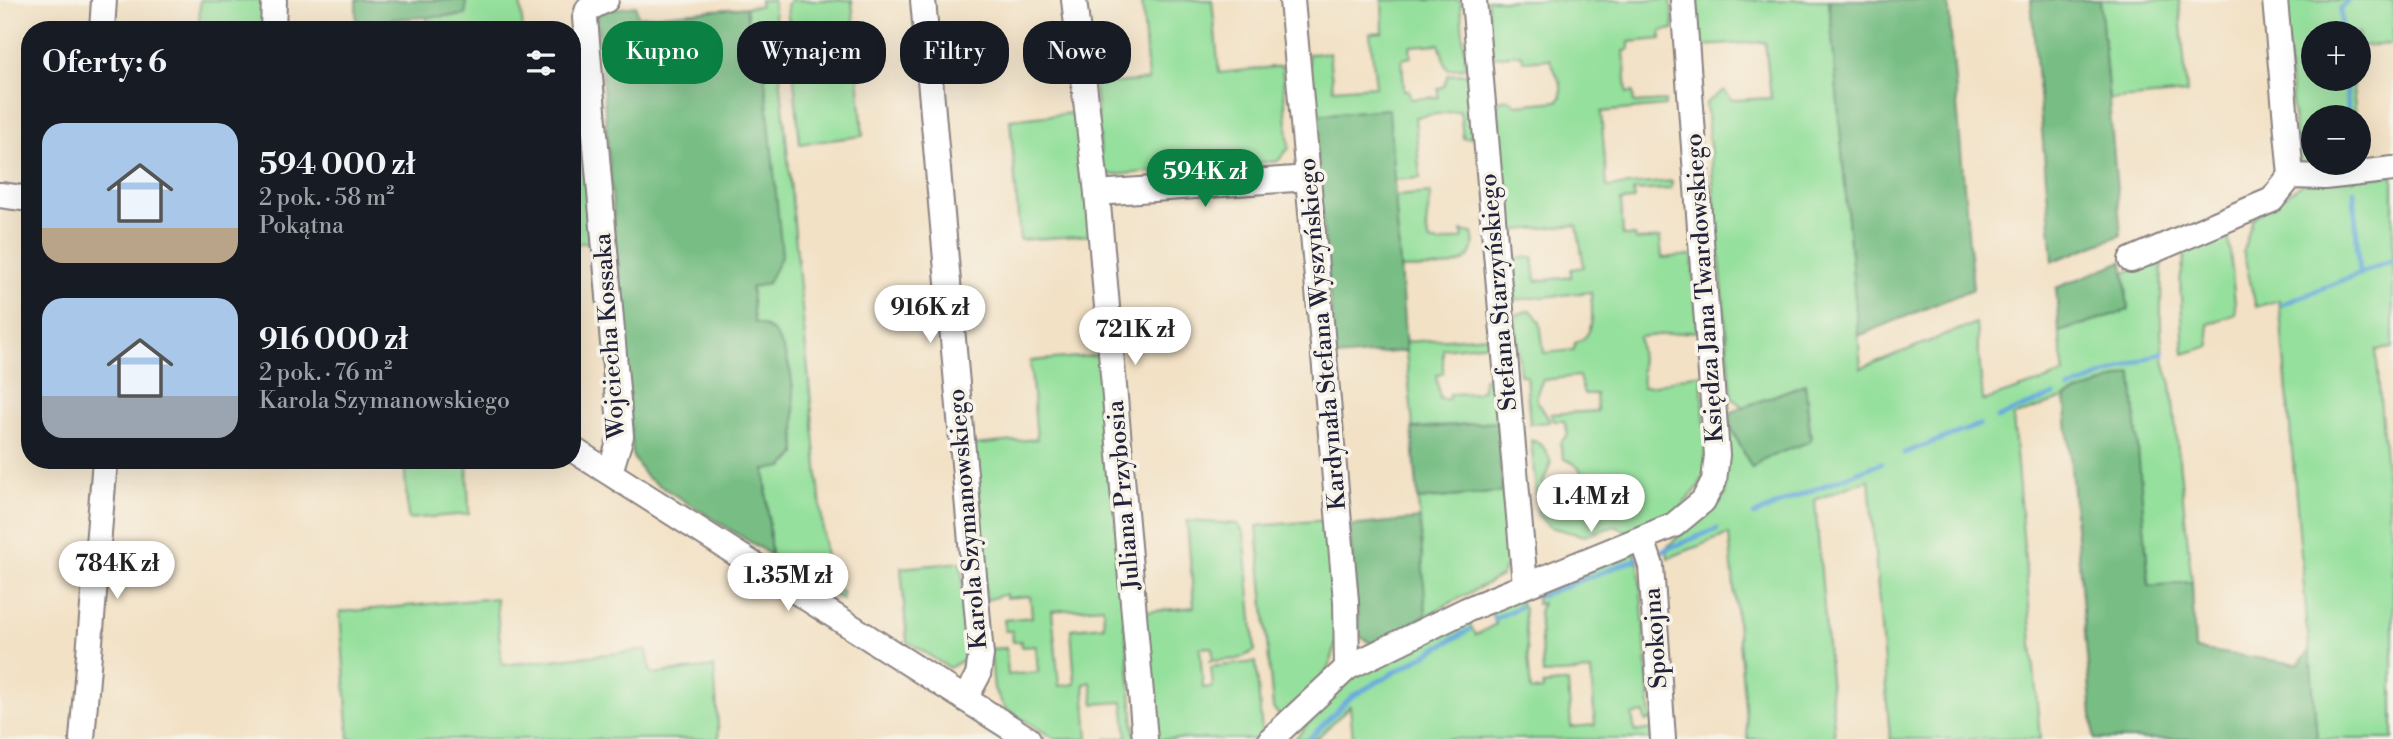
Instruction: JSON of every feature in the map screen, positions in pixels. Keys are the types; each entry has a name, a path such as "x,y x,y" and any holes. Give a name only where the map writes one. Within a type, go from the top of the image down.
{"street":[{"path":"103,21 104,0"},
{"path":"273,21 274,0"},
{"name":"Wojciecha Kossaka","path":"606,0 588,9 585,18 621,436 610,472"},
{"name":"Karola Szymanowskiego","path":"923,0 981,655 978,676 965,699"},
{"name":"Juliana Przybosia","path":"1074,0 1097,193 1146,739"},
{"name":"Kardynała Stefana Wyszyńskiego","path":"1292,0 1346,601 1347,667"},
{"name":"Stefana Starzyńskiego","path":"1474,0 1525,585"},
{"name":"Księdza Jana Twardowskiego","path":"1642,539 1674,525 1699,505 1714,481 1717,455 1683,0"},
{"path":"2131,260 2272,200 2291,176 2274,0"},
{"path":"2291,176 2325,177 2393,169"},
{"path":"1097,193 1309,178"},
{"path":"0,195 21,198"},
{"path":"581,454 1028,739"},
{"path":"82,739 105,469"},
{"path":"1271,739 1347,667 1525,585 1642,539"},
{"name":"Spokojna","path":"1642,539 1651,566 1663,739"}],"green space":[{"path":"200,0 266,0 265,21 199,21"},
{"path":"356,0 466,0 466,15 356,21"},
{"path":"466,0 520,0 522,21 427,21 427,17 466,15"},
{"path":"760,0 773,0 775,21 747,21 746,7 760,6"},
{"path":"790,0 852,0 854,21 788,21 787,5"},
{"path":"1142,0 1212,0 1219,73 1282,66 1289,148 1278,161 1226,166 1227,175 1158,180 1157,171 1112,175 1102,169 1095,85 1131,84 1131,82 1148,80"},
{"path":"1382,0 1460,0 1466,68 1447,69 1439,44 1410,46 1411,57 1402,59 1404,90 1409,90 1410,99 1438,97 1438,89 1444,86 1448,75 1467,74 1472,137 1463,138 1460,111 1415,117 1420,178 1394,180 1388,109 1313,115 1308,54 1329,53 1333,89 1376,86 1370,33 1383,32"},
{"path":"1487,0 1671,0 1674,29 1661,31 1661,39 1629,42 1629,50 1624,51 1627,93 1633,92 1634,103 1665,101 1665,106 1601,112 1607,187 1672,181 1671,189 1633,191 1634,200 1621,201 1623,236 1635,236 1636,240 1660,238 1662,258 1692,255 1698,331 1639,337 1643,387 1701,375 1708,467 1698,488 1668,521 1632,534 1615,526 1584,536 1550,527 1538,515 1531,440 1544,448 1551,463 1543,482 1546,509 1587,505 1581,471 1572,462 1564,459 1560,443 1568,434 1564,421 1554,421 1551,414 1597,411 1596,394 1584,394 1579,376 1543,380 1537,399 1550,422 1530,424 1526,375 1520,375 1515,315 1531,310 1540,322 1544,353 1574,350 1575,343 1582,340 1590,329 1591,292 1513,300 1510,259 1533,257 1536,281 1571,277 1571,269 1584,267 1577,225 1507,231 1497,101 1509,99 1516,105 1557,101 1561,98 1561,85 1550,59 1523,61 1522,54 1492,57"},
{"path":"1697,0 1829,0 1861,368 1976,323 1983,401 2064,374 2059,332 2128,310 2125,273 2162,260 2163,354 2171,384 2192,582 2149,586 2131,373 2013,417 2040,739 1890,739 1869,479 1815,500 1835,739 1748,739 1729,534 1668,558 1667,547 1725,495 1720,439 1730,426 1752,468 1764,459 1811,440 1805,384 1743,407 1732,398 1706,103 1724,90 1732,100 1771,98 1765,42 1701,46"},
{"path":"1829,0 1948,0 1973,289 1858,336"},
{"path":"2031,0 2100,0 2121,235 2053,261"},
{"path":"2100,0 2179,0 2187,93 2109,100"},
{"path":"2283,0 2393,0 2393,44 2371,45 2371,21 2301,21 2301,91 2353,91 2355,105 2301,105 2301,161 2297,154"},
{"path":"636,6 638,17 746,7 747,21 737,21 737,84 766,84 782,255 768,283 751,288 754,322 773,332 781,345 791,374 794,407 796,454 783,467 765,470 771,555 646,477 633,457 603,84 723,84 723,21 602,21 602,73 597,11"},
{"path":"757,84 781,84 828,583 842,591 843,600 771,555 765,469 789,462 796,454 793,390 787,359 781,345 767,327 754,323 751,288"},
{"path":"794,84 859,84 863,136 800,144"},
{"path":"1389,109 1406,351 1335,357 1313,115"},
{"path":"1080,112 1092,235 1020,240 1010,120"},
{"path":"581,138 584,138 593,242 581,243"},
{"path":"2393,175 2393,348 2376,350 2393,554 2393,739 2317,739 2279,300 2256,307 2243,251 2253,218 2305,182"},
{"path":"1430,193 1426,223 1430,241 1439,243 1463,238 1462,231 1472,233 1473,246 1470,256 1451,266 1400,269 1395,196"},
{"path":"2228,230 2236,314 2208,324 2210,346 2184,354 2180,281 2186,249"},
{"path":"2123,261 2128,310 2059,332 2056,288"},
{"path":"1489,336 1490,344 1443,349 1443,374 1436,375 1440,399 1449,399 1449,394 1477,393 1483,389 1483,378 1493,377 1497,422 1413,428 1405,342"},
{"path":"1102,355 1135,739 1105,739 1127,737 1123,702 1094,704 1091,682 1084,684 1088,739 1055,739 1005,708 994,689 990,649 1006,648 1008,675 1038,672 1036,646 1022,647 1021,641 1013,642 1012,631 1005,631 1004,620 1032,617 1030,596 1006,598 1006,594 986,600 973,445 1037,439 1030,361","holes":["1103,607 1104,626 1071,629 1075,684 1059,686 1052,611"]},
{"path":"2132,373 2149,586 2192,582 2195,649 2298,664 2310,651 2317,739 2094,739 2065,397"},
{"path":"1805,384 1811,441 1764,459 1752,468 1730,426 1731,412"},
{"path":"1497,422 1503,492 1418,500 1412,429"},
{"path":"405,469 467,469 469,514 408,519"},
{"path":"1503,492 1509,561 1501,576 1426,616 1418,500"},
{"path":"1420,519 1426,616 1372,644 1359,636 1349,526"},
{"path":"1327,520 1336,594 1337,632 1334,650 1329,666 1320,680 1280,716 1273,708 1257,526"},
{"path":"1187,521 1238,524 1244,533 1255,651 1238,659 1210,661 1213,658 1212,647 1200,648 1203,688 1213,687 1211,667 1256,662 1262,734 1257,739 1153,739 1143,612 1194,607"},
{"path":"1634,551 1639,566 1651,720 1645,721 1644,713 1632,715 1635,732 1651,729 1652,739 1353,739 1350,706 1316,739 1295,739 1318,711 1355,675 1466,618 1476,635 1496,624 1489,608 1519,599 1524,609 1531,691 1543,690 1543,685 1568,682 1571,727 1595,725 1591,671 1543,674 1539,612 1542,603 1537,604 1534,587"},
{"path":"961,562 969,657 949,668 907,641 901,568"},
{"path":"496,598 502,665 647,650 651,674 714,667 719,739 349,739 340,612"}],"waterway":[{"path":"2342,21 2341,8 2349,0"},
{"path":"2347,91 2347,105"},
{"path":"2354,191 2359,275"},
{"path":"2283,304 2393,260"},
{"path":"2069,389 2163,352"},
{"path":"1997,418 2054,395"},
{"path":"1904,453 1979,425"},
{"path":"1823,486 1881,463"},
{"path":"1754,515 1822,486"},
{"path":"1662,551 1717,529"},
{"path":"1539,596 1637,559"},
{"path":"1494,619 1519,607"},
{"path":"1309,739 1351,697 1469,630"}]}
